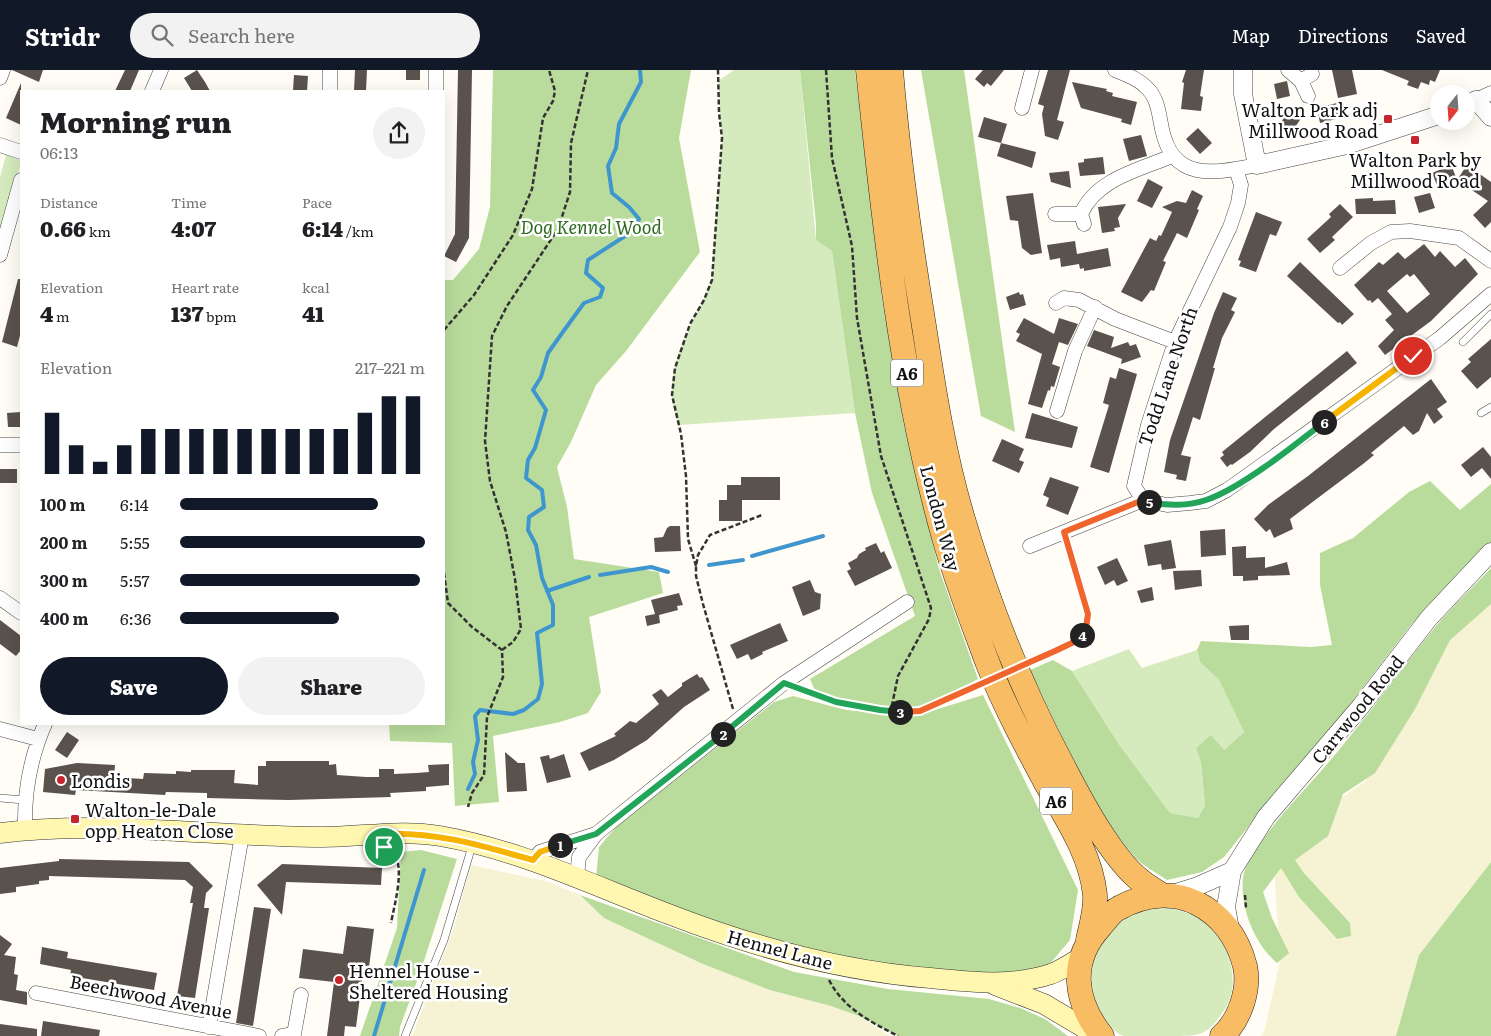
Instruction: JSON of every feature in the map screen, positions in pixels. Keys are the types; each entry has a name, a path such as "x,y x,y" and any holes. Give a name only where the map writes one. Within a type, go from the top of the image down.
{"highway":[{"name":"London Way","path":"868,70 889,256 909,384 925,462 943,535 965,602 990,667 1024,742 1088,862 1095,898 1084,949"},
{"name":"London Way","path":"891,70 912,254 932,376 962,518 983,582 1012,660 1041,725 1094,821 1123,862 1143,882 1164,895"},
{"name":"A6","path":"1102,1036 1091,1022 1082,1002 1079,980 1084,949 1116,909 1138,898 1164,895 1191,900 1212,912 1230,929 1242,956 1246,970 1245,993 1238,1014 1222,1036"}],"main road":[{"name":"Hennel Lane","path":"0,833 25,830 95,828 324,837 408,832 438,836 473,843 533,860 671,915 750,943 820,962 913,977 992,984 1024,980 1053,973 1084,949"},
{"name":"Hennel Lane","path":"992,984 1044,1004 1098,1036"}],"street":[{"path":"0,78 3,70"},
{"path":"152,90 161,70"},
{"path":"330,70 330,90"},
{"path":"436,70 436,90"},
{"path":"1022,108 1032,70"},
{"path":"1114,70 1133,77 1149,90 1158,106 1163,134 1172,156 1186,168 1205,173 1257,165 1348,145 1430,117"},
{"path":"1243,70 1244,94 1257,165"},
{"path":"1288,70 1307,77 1308,96"},
{"path":"1478,99 1491,117"},
{"path":"1,149 20,152"},
{"path":"1055,214 1082,219 1090,197 1106,183 1172,156"},
{"name":"Todd Lane North","path":"1143,500 1134,486 1135,475 1151,417 1175,342 1230,227 1241,185 1236,169"},
{"path":"0,255 20,184"},
{"path":"1340,268 1371,243 1391,232 1410,232 1459,238 1491,261"},
{"path":"1030,546 1143,500 1167,505 1190,503 1206,501 1227,490 1440,338 1491,294"},
{"path":"1056,303 1064,298 1080,300 1115,319 1175,342"},
{"path":"1057,411 1075,352 1095,307"},
{"path":"0,445 20,445"},
{"name":"Carrwood Road","path":"1230,929 1226,901 1232,871 1266,817 1361,706 1429,618 1491,552"},
{"path":"0,598 20,612"},
{"path":"577,876 579,858 596,834 738,722 784,683 907,602"},
{"path":"25,830 24,800 29,770 38,739 45,725"},
{"path":"0,729 38,739"},
{"path":"209,1027 242,834"},
{"path":"533,860 540,852 596,834"},
{"path":"1164,895 1198,886 1232,871"},
{"name":"Beechwood Avenue","path":"36,993 259,1036"},
{"path":"282,1036 294,1034 301,995"}],"lane":[{"path":"1463,342 1491,314"},
{"path":"1481,413 1491,407"},
{"path":"0,798 24,800"},
{"path":"405,1036 444,940 473,843"}],"path":[{"path":"445,329 474,295 513,235 532,189 543,118 553,101 555,91 549,70"},
{"path":"502,650 513,642 521,629 516,579 506,532 490,481 485,441 492,336 507,306 558,229 570,192 571,143 588,70"},
{"path":"696,566 688,539 686,476 681,434 672,395 675,368 690,324 704,300 712,280 722,138 719,113 718,70"},
{"path":"826,70 832,158 852,246 856,318 881,456 931,608 929,619 898,676 891,710"},
{"path":"738,722 703,604 696,576 696,566 698,555 710,535 762,515"},
{"path":"784,683 836,702 880,710 920,711 1074,642 1086,628 1088,614 1064,532"},
{"path":"445,580 448,603 472,627 502,650"},
{"path":"468,807 472,793 484,775 488,714 503,677 502,650"},
{"path":"382,834 384,847 393,851 398,863 398,882 391,923"},
{"path":"820,962 832,987 859,1016 898,1036"}],"shaded area":[{"path":"1491,584 1491,862 1419,955 1396,1036 1261,1036 1265,1028 1280,961 1274,866 1332,804 1366,781 1425,654"},
{"path":"471,865 549,882 580,895 606,919 859,1016 890,1036 412,1036 454,928"}],"green space":[{"name":"Dog Kennel Wood","path":"493,70 691,70 679,138 700,252 626,351 596,385 571,442 557,467 567,507 574,559 659,572 663,593 589,617 601,692 588,713 560,722 493,736 499,802 455,806 452,743 390,741 389,725 445,725 445,280 453,280 479,249 490,207"},
{"path":"734,70 800,70 816,240 832,251 855,413 679,425 672,399 675,365 712,280 722,138 718,81"},
{"path":"800,70 855,70 882,299 904,425 939,569 978,679 942,698 919,706 880,708 841,700 816,693 810,679 915,616 872,493 855,413 832,251 816,240"},
{"path":"921,70 964,70 1015,432 981,416"},
{"path":"6,155 20,160 20,167 0,237 0,177"},
{"path":"1430,481 1460,510 1491,484 1491,544 1464,567 1410,626 1315,750 1280,787 1224,857 1202,872 1167,880 1142,863 1119,837 1090,792 1030,670 1053,660 1072,671 1118,743 1170,813 1198,818 1205,806 1201,763 1196,748 1211,735 1224,750 1244,732 1219,680 1200,662 1197,650 1201,641 1310,647 1332,645 1320,585 1320,553 1353,538 1409,492"},
{"path":"1491,568 1491,604 1450,640 1415,709 1375,773 1343,794 1328,836 1295,860 1303,872 1350,923 1351,936 1337,939 1299,897 1281,868 1263,892 1272,918 1289,953 1277,963 1255,935 1246,913 1243,878 1255,851 1293,802 1342,746 1436,626"},
{"path":"1129,649 1142,668 1197,650 1200,662 1219,680 1244,732 1224,750 1196,748 1201,763 1205,807 1198,818 1170,813 1118,743 1072,671"},
{"path":"983,695 1078,890 1070,940 1048,966 1000,977 854,964 727,930 596,878 599,847 617,826 774,702 793,696 846,710 903,715 922,714"},
{"path":"421,850 457,859 421,970 400,1027 399,1036 360,1036 397,928 401,852"},
{"path":"1491,862 1491,1036 1396,1036 1419,955"},
{"path":"580,895 794,972 888,989 989,999 1020,1008 1045,1019 1068,1036 898,1036 859,1016 831,1006 770,990 703,964 604,918"},
{"path":"1168,908 1200,919 1209,926 1223,944 1228,954 1233,977 1230,999 1219,1018 1203,1033 1189,1036 1121,1035 1113,1029 1098,1007 1092,980 1096,954 1110,931 1121,921 1143,911"}],"building":[{"path":"12,70 43,70 39,82"},
{"path":"125,70 139,70 130,90 115,90"},
{"path":"197,70 209,90 191,90 184,78"},
{"path":"355,70 367,70 366,90 354,90"},
{"path":"406,70 420,70 420,80 406,80"},
{"path":"458,70 472,70 469,238 456,262 445,256 455,234"},
{"path":"983,70 1004,70 991,86 987,83 984,87 975,79"},
{"path":"1048,70 1070,70 1057,120 1064,122 1058,140 1045,136 1042,114 1044,106 1038,104"},
{"path":"1186,70 1204,70 1200,96 1203,97 1201,111 1181,109 1184,83 1182,82"},
{"path":"1332,70 1352,70 1357,94 1338,98"},
{"path":"1382,70 1440,70 1435,82 1430,80 1429,85 1421,82 1418,89 1407,85 1409,81"},
{"path":"294,75 308,76 307,90 293,90"},
{"path":"1287,81 1290,96 1277,99 1274,84"},
{"path":"1072,82 1107,89 1106,91 1113,93 1112,96 1137,102 1131,125 1121,122 1122,119 1081,108"},
{"path":"21,83 20,125 6,118"},
{"path":"1337,103 1340,118 1320,123 1317,108"},
{"path":"1289,109 1302,117 1289,136 1277,129"},
{"path":"984,117 1007,124 1001,143 978,137"},
{"path":"1198,128 1212,143 1200,154 1186,139"},
{"path":"1141,135 1147,156 1129,161 1123,139"},
{"path":"1001,143 1036,152 1032,168 997,156"},
{"path":"1103,157 1105,174 1080,176 1078,163 1084,162 1084,159"},
{"path":"1451,165 1456,177 1437,185 1432,173"},
{"path":"1467,165 1491,182 1491,222 1485,228 1473,215 1488,201 1457,180"},
{"path":"1069,171 1071,188 1051,182 1049,173"},
{"path":"1148,179 1163,187 1152,208 1137,201"},
{"path":"1192,190 1203,196 1197,209 1199,210 1187,238 1177,233 1163,261 1166,262 1154,291 1151,290 1142,302 1121,292 1150,238 1156,241 1159,235 1161,236 1172,212 1162,207 1177,201 1186,203"},
{"path":"1033,193 1042,253 1031,255 1022,248 1018,221 1010,220 1006,196"},
{"path":"1430,193 1435,208 1419,213 1414,197"},
{"path":"1373,198 1373,201 1395,200 1396,214 1356,214 1355,199"},
{"path":"1126,204 1118,218 1120,227 1114,228 1115,231 1102,233 1098,207"},
{"path":"1340,204 1353,217 1332,237 1335,240 1320,253 1307,239 1331,217 1329,214"},
{"path":"1256,212 1282,222 1276,236 1270,234 1256,272 1239,266 1241,261 1238,260"},
{"path":"1075,241 1077,254 1108,248 1111,266 1084,271 1084,268 1080,269 1079,264 1061,267 1060,258 1050,260 1047,245"},
{"path":"1424,244 1435,257 1440,251 1455,267 1465,258 1478,274 1431,321 1385,355 1378,346 1394,330 1385,320 1392,314 1378,298 1372,303 1370,300 1368,301 1354,285 1379,262 1383,265 1398,252 1405,259","holes":["1407,274 1410,277 1414,274 1430,294 1407,313 1387,291"]},
{"path":"1300,262 1354,314 1342,325 1287,276"},
{"path":"18,279 20,279 20,336 17,347 2,342"},
{"path":"1019,292 1020,295 1023,294 1026,305 1010,310 1006,297"},
{"path":"1223,292 1237,298 1231,310 1235,312 1222,338 1200,420 1193,417 1181,455 1191,457 1186,481 1176,479 1177,475 1164,472 1170,440"},
{"path":"1024,318 1054,334 1059,318 1078,324 1068,345 1059,342 1052,364 1060,367 1054,387 1051,386 1050,391 1048,390 1042,408 1028,404 1042,354 1016,341 1020,334 1016,332"},
{"path":"1094,330 1114,337 1111,348 1128,342 1130,346 1136,344 1141,357 1121,364 1122,359 1087,346"},
{"path":"1491,339 1491,377 1477,389 1461,371 1471,362 1468,359"},
{"path":"1347,351 1357,363 1274,429 1250,452 1227,467 1220,458 1224,455 1222,452"},
{"path":"1119,368 1137,374 1109,473 1090,467 1109,405 1103,403 1110,377 1116,379"},
{"path":"1431,379 1447,402 1437,409 1443,417 1434,424 1427,413 1419,431 1413,435 1404,426 1371,453 1374,455 1363,464 1290,519 1293,529 1274,538 1270,529 1266,532 1254,519 1268,505 1308,476"},
{"path":"20,412 20,427 8,427 7,413"},
{"path":"1032,413 1078,427 1072,448 1025,438"},
{"path":"1002,439 1024,449 1019,460 1024,462 1019,473 992,461"},
{"path":"1483,447 1491,457 1491,479 1482,468 1471,477 1461,465"},
{"path":"0,469 17,469 17,483 0,483"},
{"path":"741,477 780,477 780,500 742,500 742,521 719,521 719,500 727,500 727,485 741,485"},
{"path":"1050,477 1079,487 1068,515 1046,506 1049,498 1043,495"},
{"path":"670,526 680,526 681,551 655,552 654,538 663,537"},
{"path":"1225,529 1226,555 1201,557 1200,531"},
{"path":"1171,540 1176,568 1162,570 1161,564 1148,566 1144,545"},
{"path":"876,543 881,553 884,551 892,568 855,586 847,571 851,569 848,563 857,558 859,554 866,550 865,548"},
{"path":"1246,546 1246,558 1265,557 1265,568 1287,562 1290,575 1258,576 1258,580 1243,581 1243,576 1233,576 1232,547"},
{"path":"1117,558 1128,581 1117,586 1114,580 1105,585 1097,567"},
{"path":"1201,570 1202,586 1175,590 1173,571"},
{"path":"810,580 815,592 821,594 820,609 803,616 792,587"},
{"path":"1152,587 1154,600 1141,603 1137,591"},
{"path":"679,593 683,605 677,606 678,610 659,615 660,623 647,626 645,616 655,614 651,600"},
{"path":"0,620 20,635 20,651 16,656 0,644"},
{"path":"780,623 788,641 762,652 763,654 751,660 748,654 737,659 730,645"},
{"path":"1249,625 1249,640 1231,640 1229,626"},
{"path":"697,674 700,678 702,677 710,690 684,707 647,740 614,760 589,771 580,753 616,736 614,734 630,721 636,723 659,704 652,695 661,689 668,697 682,686 682,683"},
{"path":"67,732 79,740 67,758 55,750"},
{"path":"505,752 518,763 525,763 527,791 507,792"},
{"path":"564,754 571,777 547,783 540,757 549,755 550,759"},
{"path":"266,761 329,761 329,765 336,764 337,775 366,777 379,777 379,769 394,769 394,774 416,773 429,772 428,765 449,764 449,785 426,787 426,791 390,793 391,797 289,800 207,798 207,793 166,792 165,795 76,790 75,795 43,792 45,769 77,763 115,765 114,777 143,779 144,773 176,774 176,771 235,770 234,783 258,785 258,766 266,766"},
{"path":"59,859 189,862 213,886 206,893 204,908 209,908 195,998 177,996 193,903 190,903 193,887 185,880 49,876 49,880 39,881 39,884 16,887 16,892 0,894 0,868 59,861"},
{"path":"282,864 382,868 381,885 286,882 282,915 257,885"},
{"path":"254,907 271,909 253,1026 236,1023"},
{"name":"Hennel House - Sheltered Housing","path":"347,926 374,929 369,967 364,966 356,1027 345,1026 344,1036 327,1036 334,982 299,978 303,949 343,954"},
{"path":"0,935 12,944 4,955 16,957 14,974 18,975 16,990 27,992 27,1005 0,1000"},
{"path":"42,947 68,952 67,958 157,973 154,990 70,976 71,970 40,964"},
{"path":"43,1021 100,1030 99,1036 41,1036"},
{"path":"0,1024 37,1029 37,1036 0,1036"}],"waterway":[{"path":"468,789 475,774 473,762 478,740 475,716 480,710 513,714 524,710 538,699 542,684 537,633 553,625 553,605 542,578 536,545 528,530 529,517 544,507 542,490 526,478 528,460 535,448 546,410 533,390 541,377 548,353 565,329 584,303 600,297 603,288 586,273 588,260 636,229 639,219 629,207 612,193 608,166 616,148 619,124 641,82 640,70"},
{"path":"752,556 823,536"},
{"path":"709,565 743,560"},
{"path":"600,575 651,567 668,572"},
{"path":"547,591 589,577"},
{"path":"374,1036 424,870"}],"place":[{"name":"Walton Park adj Millwood Road","path":"1388,119"},
{"name":"Walton Park by Millwood Road","path":"1415,140"},
{"name":"Londis","path":"61,780"},
{"name":"Walton-le-Dale opp Heaton Close","path":"75,819"},
{"name":"Hennel House - Sheltered Housing","path":"339,980"}],"route":[{"path":"384,847 382,834 408,832 473,843 533,860 540,852 568,841 596,834 732,727 784,683 836,702 880,710 920,711 1074,642 1082,636 1086,628 1088,614 1064,532 1143,500 1167,505 1206,501 1227,490 1278,456 1413,356"}]}
